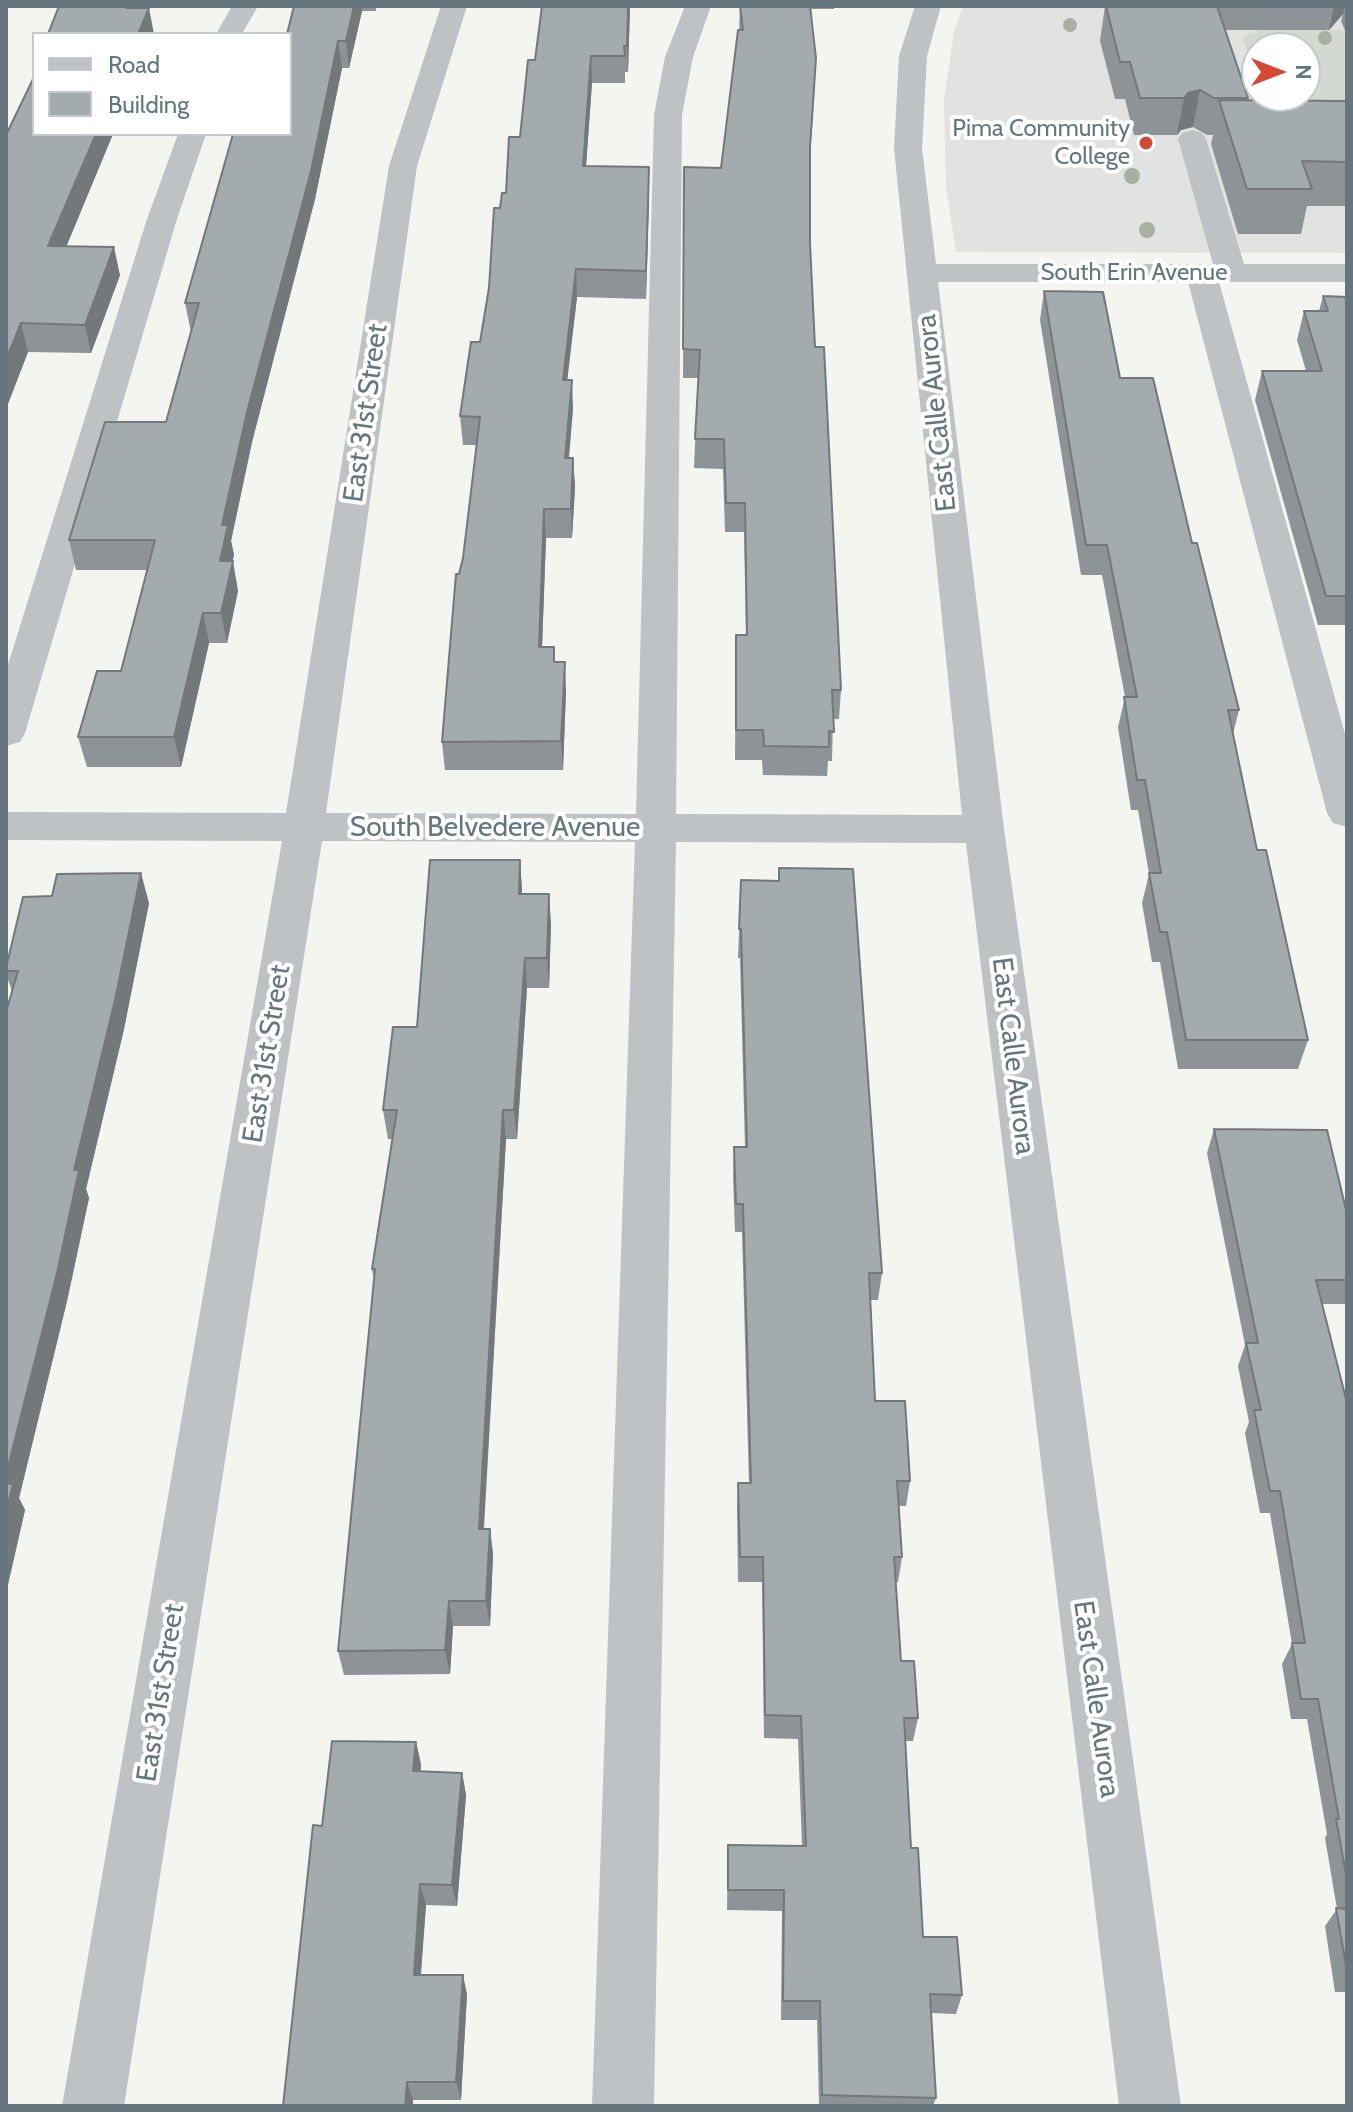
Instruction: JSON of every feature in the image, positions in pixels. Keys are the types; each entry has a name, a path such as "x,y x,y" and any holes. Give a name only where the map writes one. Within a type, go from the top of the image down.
{"street":[{"path":"230,32 245,6"},
{"name":"East 31st Street","path":"93,2106 304,828 403,166 454,6"},
{"path":"623,2106 656,828 668,115 679,57 698,6"},
{"name":"East Calle Aurora","path":"928,6 913,56 908,148 984,829 1150,2106"},
{"path":"6,733 161,222 191,136"},
{"path":"1192,139 1216,273 1347,813"},
{"name":"South Erin Avenue","path":"922,273 1347,273"},
{"name":"South Belvedere Avenue","path":"6,826 984,829"}],"shaded area":[{"name":"Pima Community College","path":"963,6 1347,6 1347,253 956,252 946,187 944,99 954,32"},
{"path":"1345,30 1347,118 1305,112 1321,112 1321,32 1254,32"}],"building":[{"path":"59,6 149,8 139,32 49,32"},
{"path":"294,6 354,6 346,41 338,41 311,171 247,412 222,525 228,525 220,561 233,561 221,613 203,613 174,737 78,737 97,671 121,671 155,540 69,540 105,422 166,422 199,303 185,303 232,136 292,136 292,32 288,32"},
{"path":"542,6 628,6 625,56 591,56 583,166 649,167 646,271 576,269 563,380 572,380 565,458 573,458 571,509 544,509 539,647 554,647 554,662 565,662 561,741 442,742 456,574 459,574 463,558 480,417 460,416 471,342 480,342 489,288 494,208 500,208 502,193 506,193 509,137 520,137 528,60 535,60"},
{"path":"740,6 810,6 816,58 810,147 810,243 815,347 824,347 841,690 832,690 834,732 829,731 829,747 764,746 763,730 736,730 736,635 747,635 745,503 726,503 724,439 695,439 700,350 683,349 684,167 721,168 738,30 743,30"},
{"path":"1106,6 1217,6 1241,77 1241,98 1214,98 1200,90 1188,93 1184,98 1140,98 1130,62 1120,62"},
{"path":"32,81 32,136 95,136 48,246 114,247 85,325 21,323 6,360 6,135"},
{"path":"1219,100 1241,100 1241,112 1321,112 1321,101 1347,101 1347,162 1302,161 1312,189 1247,189"},
{"path":"1044,291 1103,292 1120,378 1153,378 1192,543 1197,543 1239,710 1228,710 1257,850 1266,850 1308,1040 1186,1040 1167,932 1160,932 1149,873 1161,873 1145,780 1137,780 1124,697 1137,697 1107,545 1086,545"},
{"path":"1323,296 1347,297 1347,596 1326,596 1262,371 1322,371 1304,311 1328,311"},
{"path":"430,860 520,860 519,894 549,894 547,958 525,958 514,1110 503,1110 479,1529 490,1529 486,1601 449,1601 445,1650 338,1651 375,1269 372,1269 397,1110 383,1110 393,1027 417,1027"},
{"path":"779,868 853,869 882,1273 869,1273 875,1401 905,1401 910,1481 897,1481 902,1557 894,1557 901,1661 914,1661 918,1718 904,1718 911,1848 918,1848 923,1937 957,1937 962,1995 930,1994 936,2098 822,2095 820,2001 783,2001 784,1890 728,1890 728,1845 806,1846 801,1716 765,1715 763,1557 740,1557 738,1483 751,1483 743,1204 736,1204 734,1147 747,1147 739,929 741,880 779,881"},
{"path":"141,873 115,1000 74,1170 79,1170 57,1273 6,1475 6,1012 18,971 6,971 6,968 23,897 52,896 57,874"},
{"path":"1214,1129 1327,1130 1347,1214 1347,1280 1316,1280 1347,1403 1347,1880 1318,1699 1301,1699 1292,1643 1305,1643 1280,1491 1270,1491 1254,1410 1261,1410 1246,1343 1258,1343"},
{"path":"6,1484 13,1484 6,1512"},
{"path":"332,1741 416,1742 413,1771 462,1773 452,1885 420,1884 414,1975 463,1975 456,2082 407,2082 405,2106 283,2106 313,1825 322,1826"},
{"path":"1336,1908 1347,1909 1347,1971"}],"place":[{"name":"Pima Community College","path":"1146,143"}]}
